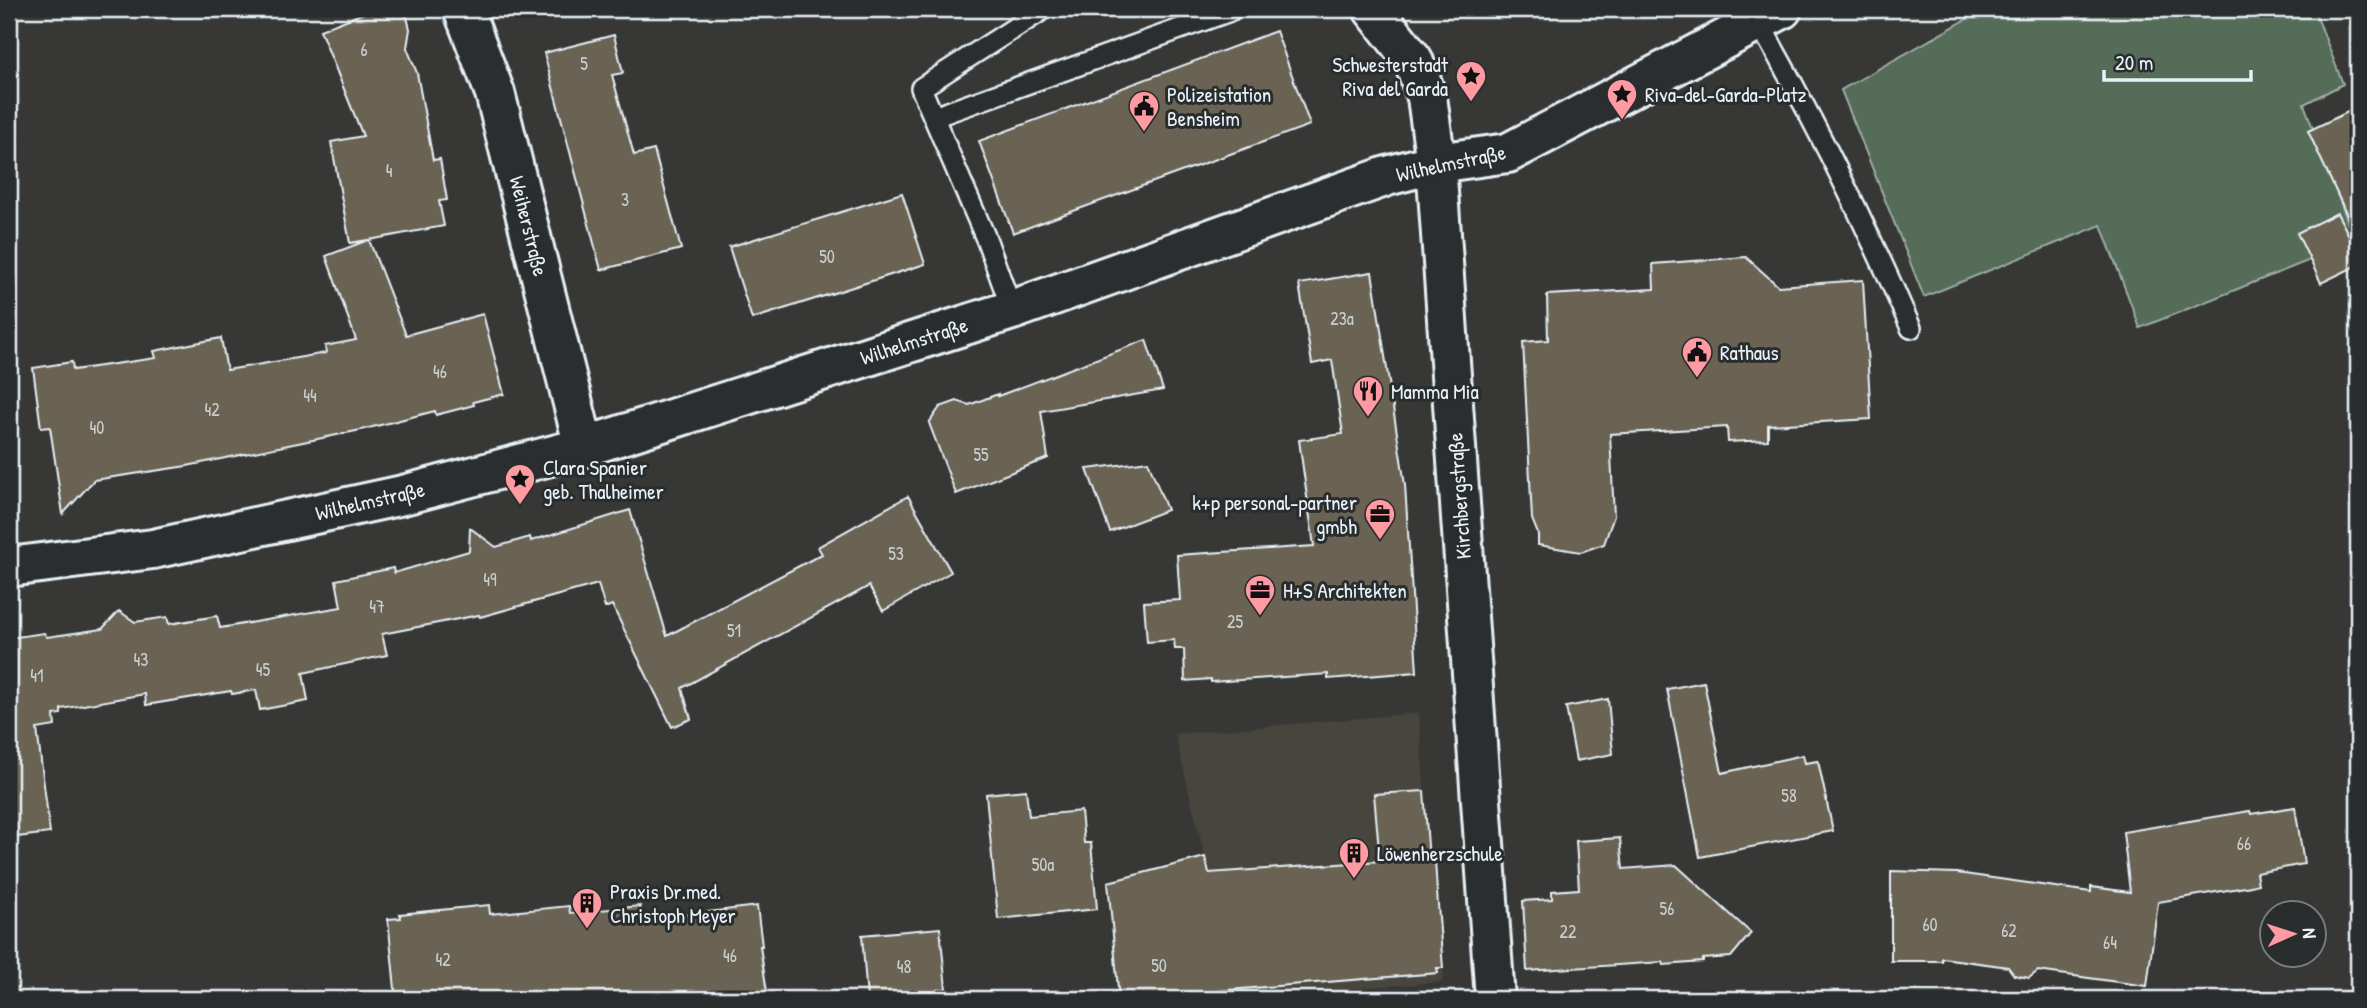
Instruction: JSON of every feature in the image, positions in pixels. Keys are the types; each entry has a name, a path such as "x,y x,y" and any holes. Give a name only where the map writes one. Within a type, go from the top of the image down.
{"street":[{"name":"Weiherstraße","path":"463,9 495,93 584,447"},
{"name":"Kirchbergstraße","path":"1373,9 1413,60 1427,97 1436,163 1495,999"},
{"name":"Wilhelmstraße","path":"9,567 153,549 403,495 584,447 1012,310 1387,176 1436,163 1508,153 1770,15"}],"lane":[{"path":"1012,310 987,241 921,88 1044,9"},
{"path":"934,117 1231,10"},
{"path":"1770,15 1816,123 1911,328"}],"shaded area":[{"path":"1419,713 1429,860 1435,860 1444,977 1441,982 1239,997 1175,734"}],"green space":[{"path":"1985,9 2314,9 2343,84 2304,104 2355,242 2140,328 2101,225 1924,297 1841,90"}],"building":[{"path":"374,9 396,9 407,17 410,29 407,48 417,73 433,160 440,159 447,200 439,201 444,226 369,240 406,335 483,314 504,394 436,415 435,411 361,430 187,466 94,480 63,514 50,427 41,428 33,368 72,362 73,370 156,358 154,351 221,338 227,370 326,353 325,346 356,340 326,256 368,240 350,243 331,142 363,136 320,30"},
{"name":"Polizeistation Bensheim","path":"1276,31 1310,125 1013,233 979,141"},
{"path":"614,35 623,73 612,75 634,155 654,150 681,249 601,270 544,53"},
{"path":"2358,107 2358,239 2308,131"},
{"path":"902,193 925,264 752,319 729,247"},
{"path":"2337,213 2358,253 2358,265 2321,283 2297,233"},
{"name":"Rathaus","path":"1746,257 1778,286 1863,280 1871,419 1768,425 1768,440 1728,442 1727,427 1610,434 1614,516 1604,544 1581,552 1538,545 1538,534 1532,519 1523,342 1548,340 1547,295 1654,289 1653,264"},
{"path":"1372,272 1405,485 1417,672 1328,679 1328,674 1211,682 1211,679 1185,681 1184,649 1175,649 1174,640 1147,642 1144,602 1180,600 1177,555 1314,546 1299,440 1343,434 1332,360 1312,364 1299,284"},
{"path":"1146,340 1163,390 1041,411 1048,458 956,494 929,423 940,407 957,401 969,405 998,396"},
{"path":"1148,461 1167,510 1110,532 1087,469"},
{"path":"908,496 951,572 883,611 869,586 682,688 691,719 672,727 612,605 605,608 598,584 480,617 479,615 382,634 387,655 303,673 308,701 260,710 256,690 232,694 231,691 146,705 145,694 61,709 61,714 54,715 55,726 37,729 50,833 9,838 9,638 44,633 47,637 102,629 119,611 135,622 167,617 169,624 217,616 220,628 341,607 336,580 393,568 394,573 469,551 470,528 496,547 530,537 531,541 630,510 667,636 822,554 818,547"},
{"path":"1704,682 1722,773 1803,755 1805,763 1818,761 1833,831 1700,857 1667,689"},
{"path":"1608,699 1613,754 1576,761 1566,707"},
{"path":"1026,790 1029,816 1081,811 1084,843 1091,843 1097,909 998,919 986,794"},
{"path":"1424,791 1429,860 1435,860 1443,968 1437,968 1438,973 1119,999 1108,882 1205,857 1209,873 1380,861 1374,794"},
{"path":"2295,807 2304,864 2256,873 2258,884 2251,886 2158,902 2147,986 2038,971 2029,978 2014,975 2008,967 1942,958 1942,961 1891,961 1891,871 1957,873 2091,892 2091,887 2130,892 2123,832 2250,811 2251,814"},
{"path":"1620,838 1623,869 1676,865 1751,933 1731,957 1664,965 1663,962 1527,971 1523,901 1552,899 1552,891 1579,889 1576,841"},
{"path":"489,905 490,914 569,906 570,913 640,906 642,920 757,906 768,999 396,999 388,919 401,918 400,914"},
{"path":"940,928 946,989 937,990 938,999 867,999 862,935"}],"place":[{"name":"Schwesterstadt Riva del Garda","path":"1471,103"},
{"name":"Riva-del-Garda-Platz","path":"1622,121"},
{"name":"Polizeistation Bensheim","path":"1144,133"},
{"name":"Rathaus","path":"1697,379"},
{"name":"Mamma Mia","path":"1368,418"},
{"name":"Clara Spanier geb. Thalheimer","path":"520,506"},
{"name":"k+p personal-partner gmbh","path":"1380,541"},
{"name":"H+S Architekten","path":"1260,617"},
{"name":"Löwenherzschule","path":"1354,880"},
{"name":"Praxis Dr.med. Christoph Meyer","path":"587,930"}]}
